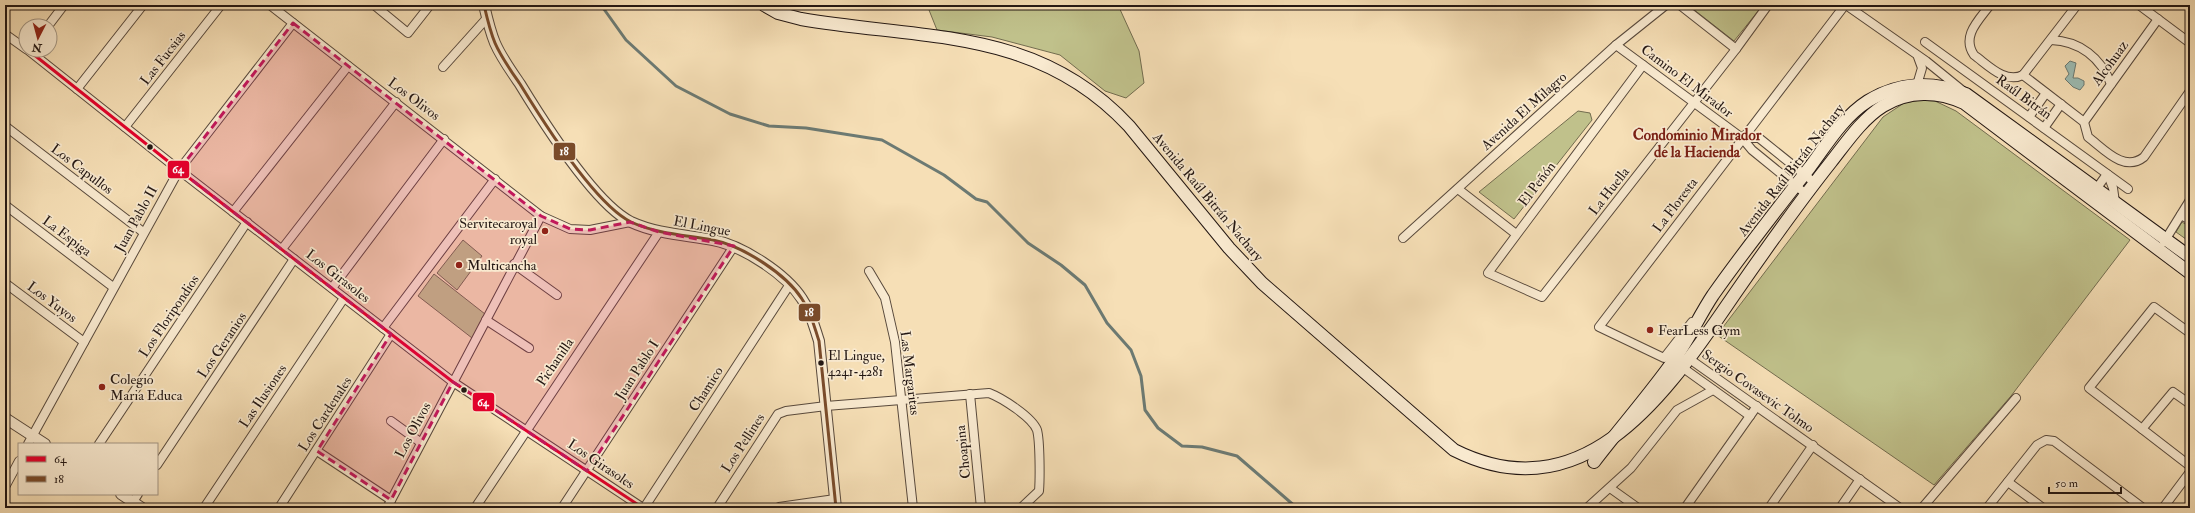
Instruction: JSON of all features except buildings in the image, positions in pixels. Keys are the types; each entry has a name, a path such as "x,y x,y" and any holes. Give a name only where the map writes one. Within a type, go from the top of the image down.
{"main road":[{"name":"Avenida Raúl Bitrán Nachary","path":"764,5 778,13 801,19 954,39 995,46 1019,53 1076,80 1112,108 1229,248 1262,283 1454,450 1482,471 1496,477"},
{"name":"Avenida Raúl Bitrán Nachary","path":"2190,257 1966,94 1948,87 1917,85 1886,92 1859,108 1837,132 1795,184 1588,470 1611,455 1625,443 1684,370 1724,310 1806,194 1857,129 1881,107 1905,96 1936,94 1964,103 2190,272"}],"street":[{"path":"54,18 64,5"},
{"path":"77,89 143,5"},
{"name":"Las Fucsias","path":"126,127 221,5"},
{"name":"Los Olivos","path":"270,5 444,138 541,216 570,229 590,230 630,222"},
{"path":"374,5 408,32 430,5"},
{"name":"El Lingue","path":"484,5 495,44 547,128 592,186 613,208 630,222 658,232 715,240 734,246 766,265 790,284 811,314 819,341 836,503"},
{"name":"Avenida El Milagro","path":"1403,238 1458,190 1616,45 1666,5"},
{"path":"1680,5 1736,49"},
{"name":"La Huella","path":"1542,296 1695,102 1768,5"},
{"path":"1845,5 1952,81 1966,94"},
{"name":"La Floresta","path":"1669,359 1599,327 1845,5"},
{"path":"1990,5 1971,32 1968,41 1971,51 2006,77 2017,78 2023,75 2077,5"},
{"path":"2139,5 2190,43"},
{"path":"443,67 487,18"},
{"name":"Alcohuaz","path":"2084,122 2158,19"},
{"name":"Juan Pablo II","path":"30,440 143,232 179,170 293,23"},
{"name":"Los Girasoles","path":"5,34 18,43"},
{"path":"2051,40 2072,43 2087,51 2101,66 2111,84"},
{"name":"Raúl Bitrán","path":"1925,42 2128,189"},
{"name":"Camino El Mirador","path":"1616,45 1742,138 1752,150 1806,194"},
{"path":"1917,85 1922,68 1918,57"},
{"name":"Los Girasoles","path":"38,58 179,170 454,382 643,508"},
{"name":"El Peñón","path":"1542,296 1488,273 1643,65"},
{"path":"233,212 348,66"},
{"path":"2023,75 2084,122 2088,137 2122,162 2134,163 2144,157 2190,91"},
{"path":"2029,117 2046,93"},
{"path":"282,249 396,102"},
{"path":"2044,128 2061,104"},
{"name":"Los Capullos","path":"5,126 143,232"},
{"path":"332,288 444,138"},
{"path":"1742,138 1759,138 1815,183"},
{"path":"2098,204 2096,195 2097,188 2107,174"},
{"path":"2107,174 2113,188 2115,202"},
{"path":"383,328 496,179"},
{"path":"1458,190 1516,234"},
{"path":"2160,250 2190,200"},
{"name":"La Espiga","path":"5,206 113,287"},
{"path":"2181,215 2190,220"},
{"name":"Los Olivos","path":"387,508 420,442 454,382 514,264 541,216"},
{"name":"Los Floripondios","path":"100,443 247,222"},
{"name":"Pichanilla","path":"475,508 658,232"},
{"name":"Juan Pablo I","path":"562,508 734,246"},
{"name":"Los Geranios","path":"158,463 294,259"},
{"path":"514,264 557,295"},
{"name":"Las Margaritas","path":"869,271 885,298 895,342 913,508"},
{"name":"Los Yuyos","path":"5,283 84,342"},
{"name":"Chamico","path":"643,508 790,284"},
{"name":"Las Ilusiones","path":"204,508 344,298"},
{"path":"2190,333 2154,307 2089,388 2190,466"},
{"path":"486,320 528,348"},
{"name":"Los Cardenales","path":"279,508 392,334"},
{"name":"Sergio Covasevic Tolmo","path":"1669,359 1691,360 1900,508"},
{"name":"Sergio Covasevic Tolmo","path":"1669,359 1750,416"},
{"path":"1587,508 1631,468 1677,410 1713,390"},
{"path":"2142,429 2174,392 2190,404"},
{"name":"Los Pellines","path":"717,508 778,414 786,411 826,406 989,393 999,396 1032,422 1037,431 1039,491 1021,508"},
{"name":"Choapina","path":"970,394 981,508"},
{"path":"1922,508 2016,398"},
{"path":"1685,508 1757,406"},
{"path":"5,418 30,440 41,443"},
{"path":"391,421 420,442"},
{"path":"1987,508 2037,445 2046,440 2054,441 2143,508"},
{"path":"1769,508 1813,445"},
{"path":"317,451 391,500"},
{"path":"5,487 18,463"},
{"path":"2163,508 2190,472"},
{"path":"1840,508 1860,479"},
{"path":"2008,482 2043,508"},
{"path":"1610,488 1638,508"},
{"path":"124,495 135,498 142,508"},
{"path":"779,507 836,503"}],"highlighted area":[{"path":"293,23 541,216 570,229 590,230 630,222 659,232 734,246 587,471 453,382 391,500 317,451 391,334 179,170"}],"green space":[{"path":"927,5 1118,5 1139,51 1144,83 1126,98 1105,91 1060,55 992,37 937,30"},
{"path":"1688,5 1763,5 1734,41"},
{"path":"1920,100 1935,101 1956,111 2130,240 2011,396 1934,485 1717,335 1883,117 1904,103"},
{"path":"1578,111 1590,113 1592,120 1514,219 1479,192"},
{"path":"2182,222 2190,227 2190,242 2176,232"},
{"name":"Multicancha","path":"463,240 482,256 457,290 437,273"},
{"path":"434,274 485,314 472,338 418,296"}],"water":[{"path":"2070,61 2076,63 2073,78 2078,78 2084,81 2084,85 2080,90 2073,87 2065,79 2069,74 2065,66"}],"waterway":[{"path":"601,5 626,40 676,86 730,114 769,126 806,128 882,140 944,175 976,199 987,202 1028,243 1061,265 1085,285 1107,323 1131,350 1141,376 1145,410 1158,428 1182,446 1202,447 1237,456 1297,508"}],"transit line":[{"name":"18","path":"484,5 493,38 506,64 570,160 602,198 617,212 631,222 641,226 672,234 713,240 737,248 763,262 775,271 786,280 802,299 810,314 819,341 836,508"},
{"name":"64","path":"38,58 179,170 453,382 643,508"}],"place":[{"name":"Servitecaroyal royal","path":"545,231"},
{"name":"Multicancha","path":"459,265"},
{"name":"FearLess Gym","path":"1650,330"},
{"name":"El Lingue, 4241-4281","path":"821,363"},
{"name":"Colegio Maria Educa","path":"102,387"}],"district":[{"name":"Condominio Mirador de la Hacienda","path":"1697,144"}]}
